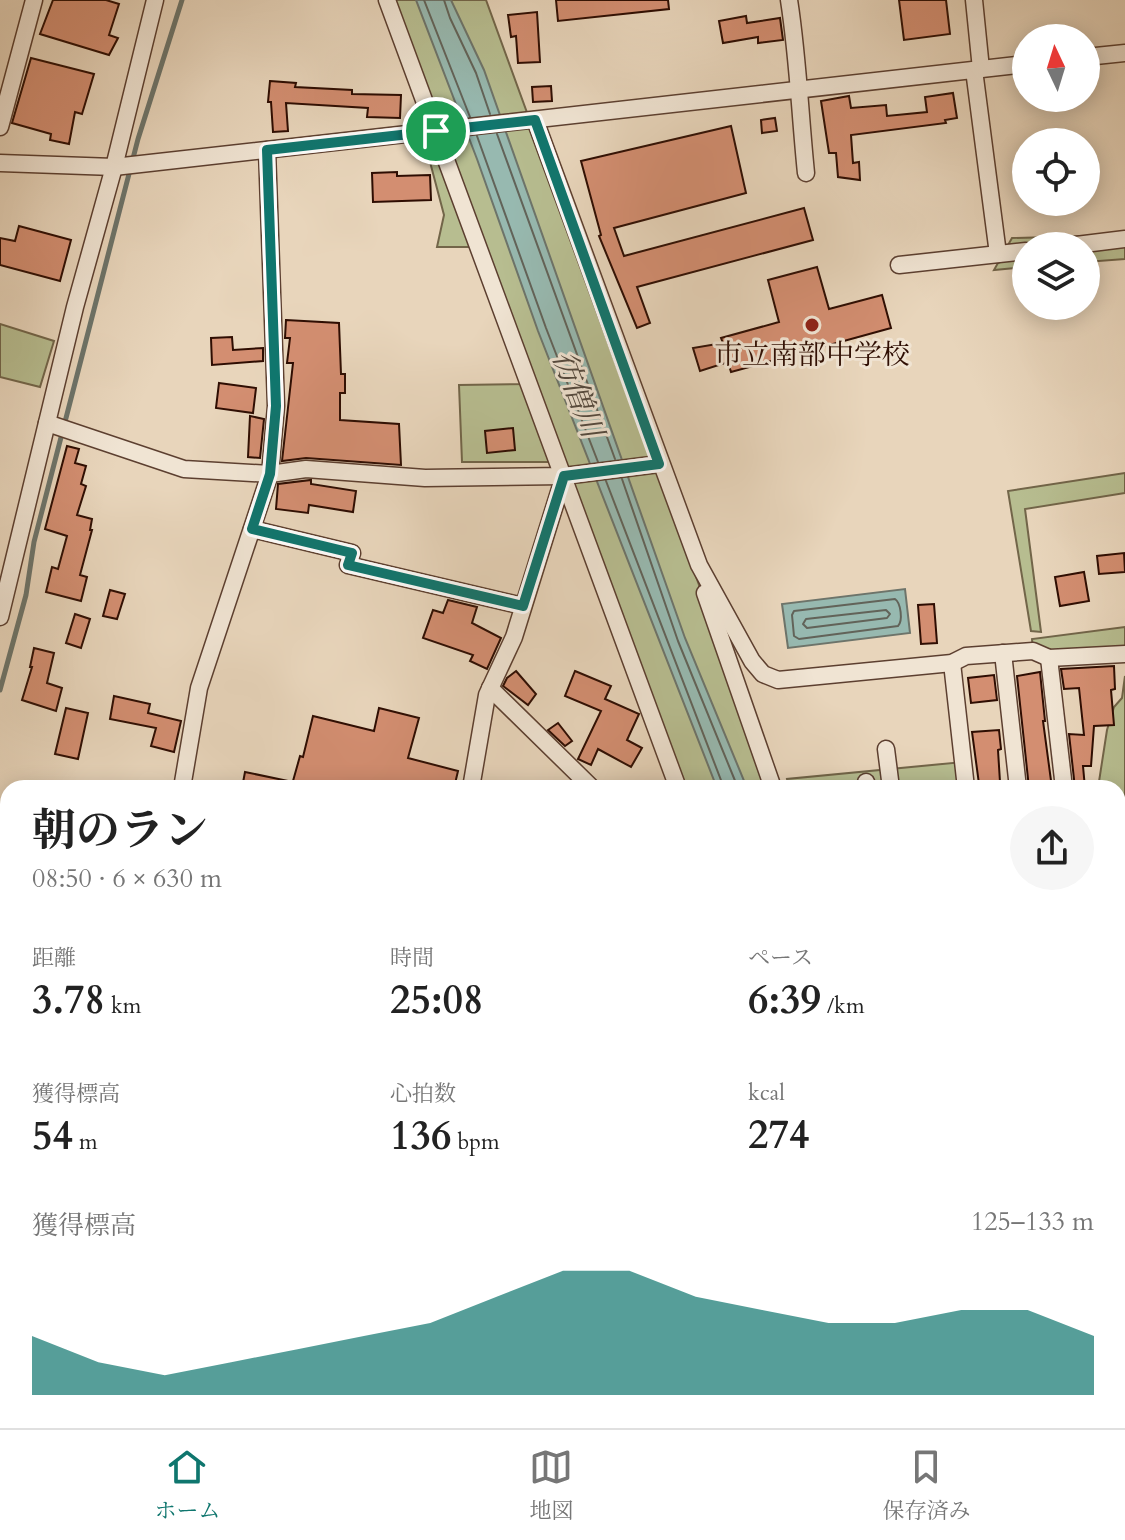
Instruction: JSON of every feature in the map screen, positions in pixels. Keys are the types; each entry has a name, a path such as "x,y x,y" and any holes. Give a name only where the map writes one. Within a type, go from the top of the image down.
{"street":[{"path":"0,127 34,0"},
{"path":"0,617 5,576 114,167 155,0"},
{"path":"387,0 567,475 675,780"},
{"path":"789,0 798,59 797,90 806,173"},
{"path":"974,0 978,70 998,254"},
{"path":"1100,56 1125,53"},
{"path":"0,163 114,167 1012,66"},
{"path":"531,121 699,565 752,661 763,674 778,680 952,663 966,656 1033,651 1049,658 1125,654"},
{"path":"183,780 199,688 270,474 276,406 267,150"},
{"path":"1100,242 1125,239"},
{"path":"899,265 1012,252"},
{"path":"47,423 184,469 270,474 306,469 425,478 567,475 659,464"},
{"path":"472,780 487,695 514,637 567,475"},
{"path":"252,529 352,553 348,565 523,606"},
{"path":"699,565 707,601 770,780"},
{"path":"1003,653 1017,780"},
{"path":"1049,658 1063,780"},
{"path":"952,663 965,780"},
{"path":"490,688 584,780"},
{"path":"886,749 890,780"}],"green space":[{"path":"387,0 486,0 770,780 682,780 559,462 462,462 459,385 530,384 479,247 437,247 444,215 425,143 439,140"},
{"path":"1125,235 1125,259 1100,261 1100,236"},
{"path":"1012,238 1012,268 994,270"},
{"path":"0,324 54,341 40,387 0,377"},
{"path":"1125,473 1125,493 1025,509 1041,632 1031,631 1008,491"},
{"path":"1125,627 1125,653 1033,651 1032,639"},
{"path":"1125,676 1125,780 1099,780 1107,730 1114,707 1122,698"},
{"path":"963,762 964,780 787,779"}],"water":[{"name":"彷僧川","path":"416,0 451,0 484,70 685,638 744,780 714,780 538,331"},
{"path":"905,589 910,633 788,648 782,604"}],"building":[{"path":"53,0 106,0 119,4 109,35 118,38 109,55 40,34"},
{"path":"556,0 668,0 669,9 558,21"},
{"path":"899,0 946,0 950,34 904,40"},
{"path":"537,12 540,62 518,63 516,36 511,37 508,15"},
{"path":"746,16 747,23 780,18 783,40 758,43 758,37 723,43 719,21"},
{"path":"31,58 94,74 82,114 75,112 69,144 50,140 51,134 12,123"},
{"path":"270,81 296,83 295,87 352,90 352,94 401,95 400,118 367,117 368,108 286,103 288,131 273,132 271,102 268,102"},
{"path":"551,86 552,101 533,102 532,87"},
{"path":"953,93 957,118 945,120 946,123 851,135 853,163 859,162 860,180 838,177 836,153 829,153 821,101 849,96 851,108 886,105 887,116 927,112 925,97"},
{"path":"775,118 777,131 762,133 761,120"},
{"path":"731,126 746,193 614,228 624,256 804,208 813,240 637,287 650,323 637,328 599,236 581,161"},
{"path":"397,172 397,176 430,175 431,200 373,202 372,173"},
{"path":"19,226 71,240 60,281 0,265 0,238 15,241"},
{"path":"817,267 829,309 882,295 891,328 731,372 728,362 700,371 693,348 723,343 721,338 779,322 768,280"},
{"path":"286,320 339,323 341,374 345,374 345,393 340,393 340,420 399,424 401,465 306,458 282,461 293,363 287,363 290,338 285,338"},
{"path":"232,337 233,350 263,348 263,361 212,365 211,338"},
{"path":"219,383 256,388 253,413 216,408"},
{"path":"250,416 264,419 260,458 248,457"},
{"path":"513,428 515,450 487,453 485,431"},
{"path":"67,446 79,449 75,463 86,466 81,484 86,486 77,515 92,519 80,575 87,577 81,601 46,592 52,567 58,569 67,536 45,529"},
{"path":"311,480 311,484 356,491 353,512 309,505 308,513 276,509 278,484"},
{"path":"1124,553 1125,572 1099,574 1097,556"},
{"path":"1084,572 1089,601 1060,606 1055,577"},
{"path":"110,590 125,594 117,619 103,616"},
{"path":"448,600 477,607 472,623 501,638 487,669 470,661 473,655 423,638 433,610 443,613"},
{"path":"934,604 937,643 921,644 918,605"},
{"path":"75,614 90,619 81,648 66,643"},
{"path":"34,648 54,653 47,683 62,688 56,711 22,700"},
{"path":"1114,666 1115,689 1111,690 1114,725 1094,726 1091,766 1083,766 1084,780 1074,780 1069,734 1084,735 1079,688 1064,689 1061,669"},
{"path":"516,671 536,694 528,705 503,686"},
{"path":"575,671 611,686 605,699 639,714 627,740 642,748 631,767 598,749 591,765 578,759 601,711 565,696"},
{"path":"1040,672 1051,780 1028,780 1017,676"},
{"path":"994,675 997,700 971,703 968,678"},
{"path":"114,696 150,704 148,713 181,721 174,752 151,746 156,728 110,719"},
{"path":"66,708 88,713 78,759 55,754"},
{"path":"379,708 419,718 408,758 458,771 456,780 293,780 300,756 303,757 313,716 374,731"},
{"path":"558,723 572,741 565,746 548,730"},
{"path":"999,730 1000,780 978,780 972,732"},
{"path":"245,772 283,780 244,780"}],"waterway":[{"path":"0,690 26,595 34,542 138,139 182,0"}],"place":[{"name":"市立南部中学校","path":"812,325"}],"route":[{"path":"535,120 659,464 564,476 523,606 348,565 352,553 252,529 270,474 276,406 267,150 436,131 535,120"}]}
